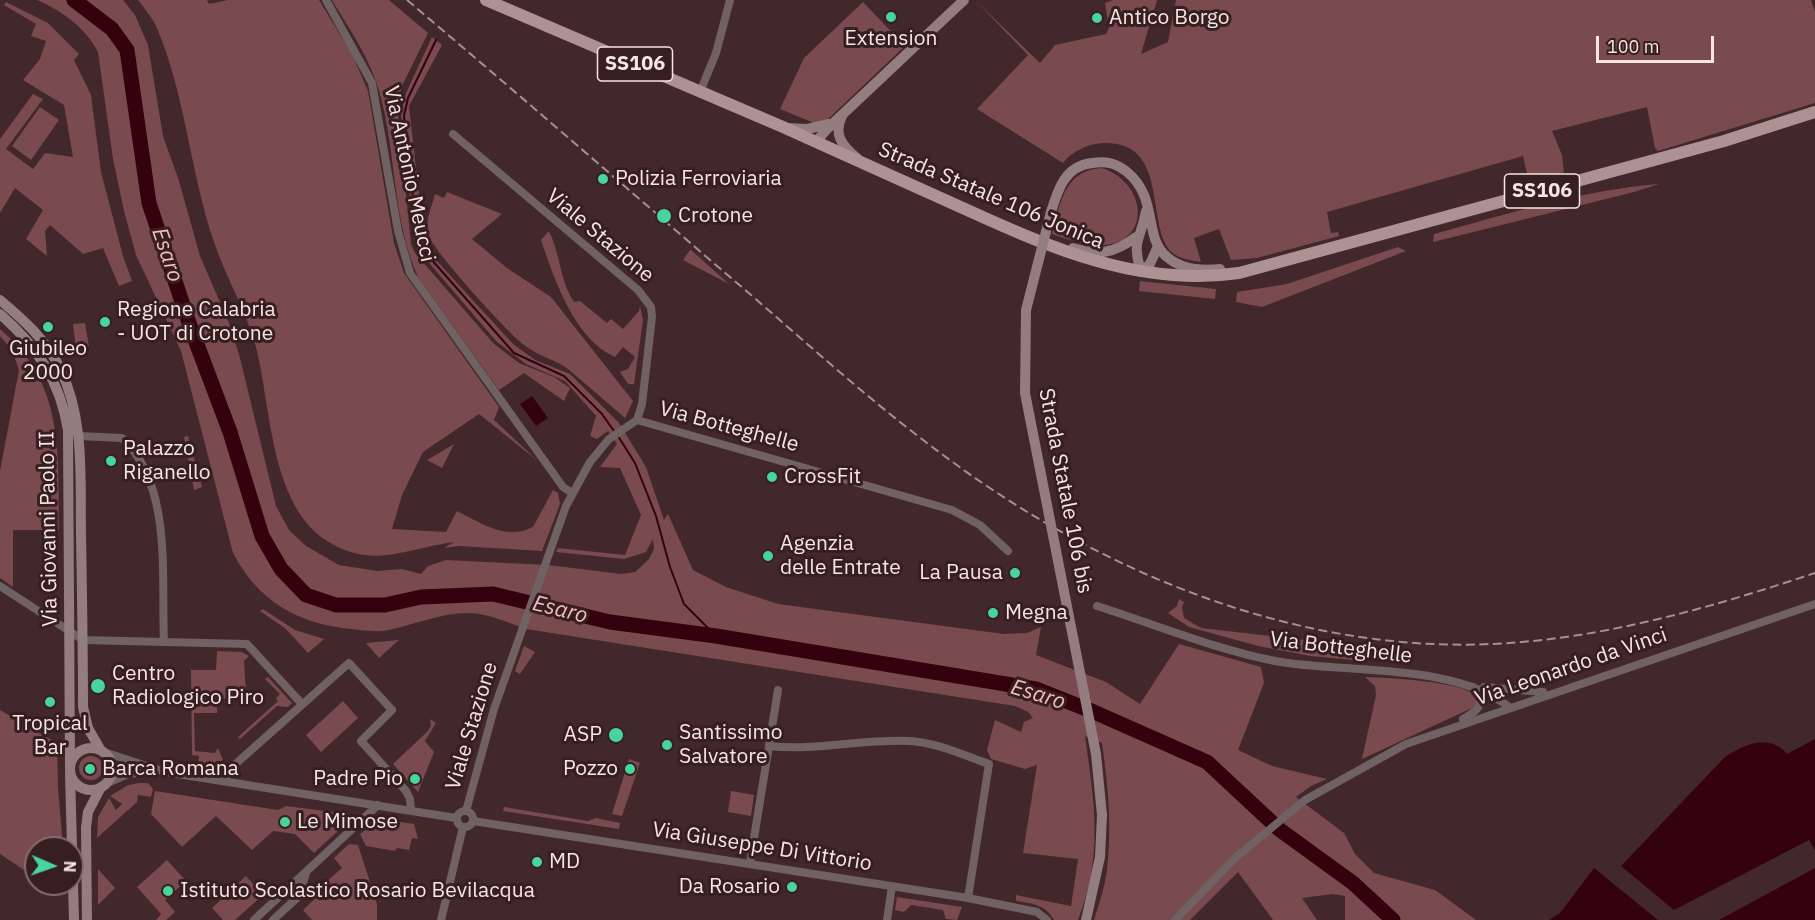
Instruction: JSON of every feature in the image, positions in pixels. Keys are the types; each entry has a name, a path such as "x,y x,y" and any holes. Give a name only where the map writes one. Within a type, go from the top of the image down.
{"main road":[{"name":"Strada Statale 106 Jonica","path":"486,0 784,127 1016,232 1072,255 1141,272 1209,277 1268,265 1724,141 1815,112"}],"street":[{"name":"Via Antonio Meucci","path":"326,0 372,83 398,231 411,273 563,487 572,493"},
{"path":"700,92 716,53 730,0"},
{"path":"784,127 819,128 842,116 964,0"},
{"path":"819,143 828,140 842,116"},
{"path":"842,116 837,131 840,140 847,151 864,164"},
{"name":"Viale Stazione","path":"453,134 646,299 652,317 642,404 637,420"},
{"name":"Strada Statale 106 bis","path":"1086,920 1100,857 1102,815 1096,754 1025,393 1026,310 1051,212 1060,185 1070,172 1083,164 1113,162 1138,181 1148,201"},
{"path":"1148,201 1151,225 1158,246 1166,257 1196,269 1268,265"},
{"path":"1016,232 1086,251 1105,253 1119,249 1136,237 1144,222 1148,201"},
{"path":"1136,237 1136,254 1141,272 1150,264 1158,246"},
{"name":"Via Giovanni Paolo II","path":"0,300 27,322 44,342 59,367 74,404 78,436 83,707 88,728 102,751"},
{"name":"Via Giovanni Paolo II","path":"0,314 29,340 42,358 64,406 69,450 70,769 74,920"},
{"path":"572,493 590,462 609,439 637,420"},
{"name":"Via Botteghelle","path":"637,420 952,510 981,525 1008,551"},
{"path":"78,436 122,438 145,465 158,506 164,642"},
{"name":"Viale Stazione","path":"466,811 485,741 514,652 551,544 572,493"},
{"path":"0,585 83,640 247,644 302,704"},
{"name":"Via Leonardo da Vinci","path":"1175,920 1234,859 1305,800 1406,744 1451,726 1815,604"},
{"name":"Via Botteghelle","path":"1097,606 1275,661 1405,674 1470,685 1509,707"},
{"path":"225,781 231,768 349,663 392,710 361,741 406,791 410,799 411,811"},
{"path":"1470,685 1523,693 1558,690"},
{"path":"1451,726 1478,708 1480,694 1470,685"},
{"path":"750,863 778,690"},
{"path":"769,746 795,749 907,741 931,744 989,764 968,898"},
{"path":"165,771 128,774 90,790 80,787 70,769 78,752 89,748 165,771 456,818"},
{"path":"87,920 86,828 88,813 112,768 102,751"},
{"path":"254,920 378,805"},
{"path":"456,818 461,812 466,811 472,815 471,825 463,827"},
{"path":"456,818 459,825 463,827"},
{"name":"Via Giuseppe Di Vittorio","path":"473,821 968,898 1045,917"},
{"path":"441,920 463,827"},
{"path":"273,920 299,896 306,872"},
{"path":"887,920 892,886"}],"shaded area":[{"path":"37,0 123,0 135,15 148,45 163,136 179,181 200,256 229,323 240,358 276,506 289,530 306,546 339,565 377,571 402,569 421,574 428,566 446,560 548,565 621,574 635,572 649,559 654,549 653,539 646,552 624,559 556,552 558,548 625,555 641,515 620,468 600,467 617,444 608,431 597,439 590,436 596,416 598,418 565,381 526,364 496,341 418,250 414,236 401,114 406,93 432,37 442,45 409,106 424,239 436,260 513,344 535,360 570,374 619,423 646,467 664,520 668,514 693,570 726,587 778,604 1004,634 1027,633 1041,627 1036,655 1106,682 1140,704 1179,644 1261,667 1264,683 1238,750 1272,766 1327,779 1311,786 1296,797 1344,833 1355,854 1374,873 1435,890 1476,920 1345,920 1345,896 1333,894 1302,898 1317,920 1273,920 1238,872 1190,920 1094,920 1107,870 1109,806 1102,743 1085,736 1095,828 1091,873 1078,920 1054,920 1043,908 1016,901 1016,895 1071,906 1078,859 1023,853 1037,765 1025,769 991,759 987,750 995,720 1021,732 1024,722 1033,718 1028,712 1015,706 526,629 476,613 447,615 394,629 375,631 314,622 282,607 267,597 255,584 233,553 181,351 136,255 124,211 113,159 98,52 80,27 55,9"},
{"path":"138,0 207,0 209,4 228,0 319,0 352,54 368,91 394,243 404,273 499,407 494,420 539,462 479,414 423,452 402,495 392,529 446,532 457,511 494,529 523,531 533,527 553,490 558,493 560,504 542,551 459,546 444,548 454,542 391,555 375,556 344,550 327,541 308,525 294,504 276,455 257,351 215,245 199,191 181,107 166,52 154,23"},
{"path":"332,0 389,0 428,33 402,86 397,104 411,244 415,253 494,344 519,363 554,377 570,388 564,401 524,373 499,390 419,279 410,257 399,211 385,117 376,81"},
{"path":"975,0 1040,63 1055,45 1106,34 1109,28 1105,3 1113,0 1157,0 1141,54 1168,42 1176,0 1811,0 1815,12 1815,103 1658,151 1655,148 1647,107 1552,131 1562,155 1564,172 1529,182 1523,156 1327,212 1331,233 1338,232 1339,236 1257,258 1231,260 1219,229 1194,238 1201,262 1177,256 1166,245 1151,180 1145,165 1136,153 1123,145 1103,143 1076,152 1063,163 977,109 1028,55"},
{"path":"6,2 48,23 79,54 74,60 91,95 101,172 123,256 132,281 119,286 103,248 83,254 50,225 45,231 47,256 26,239 43,210 15,188 0,213 0,139 33,94 43,99 6,149 33,169 45,153 73,157 64,105 23,80 40,59 46,41 31,36 36,24 4,5"},
{"path":"863,2 905,46 825,122 814,123 780,109 804,58"},
{"path":"40,107 59,120 31,160 12,146"},
{"path":"1102,168 1116,175 1135,197 1138,210 1137,222 1131,232 1121,241 1099,246 1079,243 1052,234 1061,200 1072,182 1089,170"},
{"path":"1659,184 1433,242 1434,234 1545,204 1630,187"},
{"path":"447,192 502,214 472,239 507,268 551,297 633,401 625,418 568,369 529,349 516,338 442,256 432,243 427,224 435,194 444,198"},
{"path":"549,231 565,284 574,302 580,301 607,323 611,319 623,329 639,311 640,306 643,320 634,384 628,384 620,372 628,369 635,357 623,347 615,357 601,349 577,323 568,307 541,240"},
{"path":"1398,247 1406,251 1262,307 1236,302 1237,292 1287,284"},
{"path":"691,250 729,284 683,260"},
{"path":"1140,281 1216,289 1215,299 1139,291"},
{"path":"85,323 89,347 76,349 73,324"},
{"path":"0,329 21,350 36,373 47,396 54,421 57,447 59,530 13,530 13,587 0,578 0,471 19,370 12,350 0,336"},
{"path":"532,396 548,418 536,426 520,404"},
{"path":"188,436 202,487 194,490 184,437"},
{"path":"454,444 442,468 427,460"},
{"path":"1179,599 1184,602 1182,607 1184,618 1201,628 1366,647 1364,661 1310,656 1258,646 1189,627 1168,613 1177,606"},
{"path":"263,609 295,630 324,639 308,653 286,629 260,611"},
{"path":"399,640 379,658 366,643"},
{"path":"524,646 535,652 520,674 515,671"},
{"path":"217,651 242,652 249,656 244,661 246,693 244,696 228,696 217,705 217,713 194,713 195,751 215,753 218,748 223,760 214,764 198,762 199,756 192,755 191,670 216,670"},
{"path":"268,677 292,703 288,707 277,706 240,739 238,737 278,701 276,698 280,694 265,679"},
{"path":"1365,677 1424,681 1456,687 1477,696 1478,702 1472,708 1362,759 1376,695 1375,686"},
{"path":"343,701 358,718 321,752 306,735"},
{"path":"0,710 57,743 62,836 24,836 24,870 0,854"},
{"path":"430,719 436,723 425,741 434,752 418,792 393,764 428,731 431,726"},
{"path":"1815,739 1815,850 1809,840 1674,910 1621,866 1725,757 1748,745 1765,742 1773,744 1787,754"},
{"path":"91,756 99,760 103,768 99,776 91,780 83,776 79,768 83,760"},
{"path":"629,759 640,763 622,816 612,814"},
{"path":"148,783 153,789 151,797 138,795 137,802 97,838 98,817 109,798 116,810 122,804 110,796 128,785"},
{"path":"155,791 278,810 286,806 350,814 352,818 314,853 295,834 273,831 252,850 216,816 182,847 151,814"},
{"path":"731,791 754,795 751,816 728,812"},
{"path":"504,807 588,821 596,818 620,823 619,829 503,811"},
{"path":"387,820 414,824 418,839 412,838 409,850 397,848 395,851 366,846 360,834 377,821"},
{"path":"349,844 358,845 377,904 377,920 312,920 303,910 322,892 319,888 342,868 334,858"},
{"path":"167,860 186,881 165,900 175,912 166,920 156,920 161,914 137,887"},
{"path":"1594,868 1658,920 1549,920 1560,913"},
{"path":"1815,868 1815,920 1719,920"},
{"path":"98,869 115,888 98,905"},
{"path":"246,876 263,895 235,920 223,920 212,908"},
{"path":"897,897 962,907 957,920 946,919 943,910 911,905 904,912 895,910"}],"waterway":[{"name":"Esaro","path":"74,0 112,29 127,50 149,203 190,326 230,432 262,536 281,569 306,595 336,605 385,605 421,597 493,594 610,622 716,636 1036,689 1207,762 1280,830 1353,883 1393,920"},
{"path":"436,40 408,98 404,116 417,235 423,250 514,353 564,376 602,414 614,431"},
{"path":"618,436 635,463 656,516 670,567 684,604 716,636"}],"railway":[{"path":"407,0 828,362 914,433 996,492 1050,526 1166,583 1227,605 1288,623 1351,636 1415,643 1467,645 1568,637 1618,628 1668,617 1815,573"}],"place":[{"name":"Extension","path":"891,17"},
{"name":"Antico Borgo","path":"1097,18"},
{"name":"Polizia Ferroviaria","path":"603,179"},
{"name":"Crotone","path":"664,216"},
{"name":"Regione Calabria - UOT di Crotone","path":"105,322"},
{"name":"Giubileo 2000","path":"48,327"},
{"name":"Palazzo Riganello","path":"111,461"},
{"name":"CrossFit","path":"772,477"},
{"name":"Agenzia delle Entrate","path":"768,556"},
{"name":"La Pausa","path":"1015,573"},
{"name":"Megna","path":"993,613"},
{"name":"Centro Radiologico Piro","path":"98,686"},
{"name":"Tropical Bar","path":"50,702"},
{"name":"ASP","path":"616,735"},
{"name":"Santissimo Salvatore","path":"667,745"},
{"name":"Barca Romana","path":"90,769"},
{"name":"Pozzo","path":"630,769"},
{"name":"Padre Pio","path":"415,779"},
{"name":"Le Mimose","path":"285,822"},
{"name":"MD","path":"537,862"},
{"name":"Da Rosario","path":"792,887"},
{"name":"Istituto Scolastico Rosario Bevilacqua","path":"168,891"}]}
